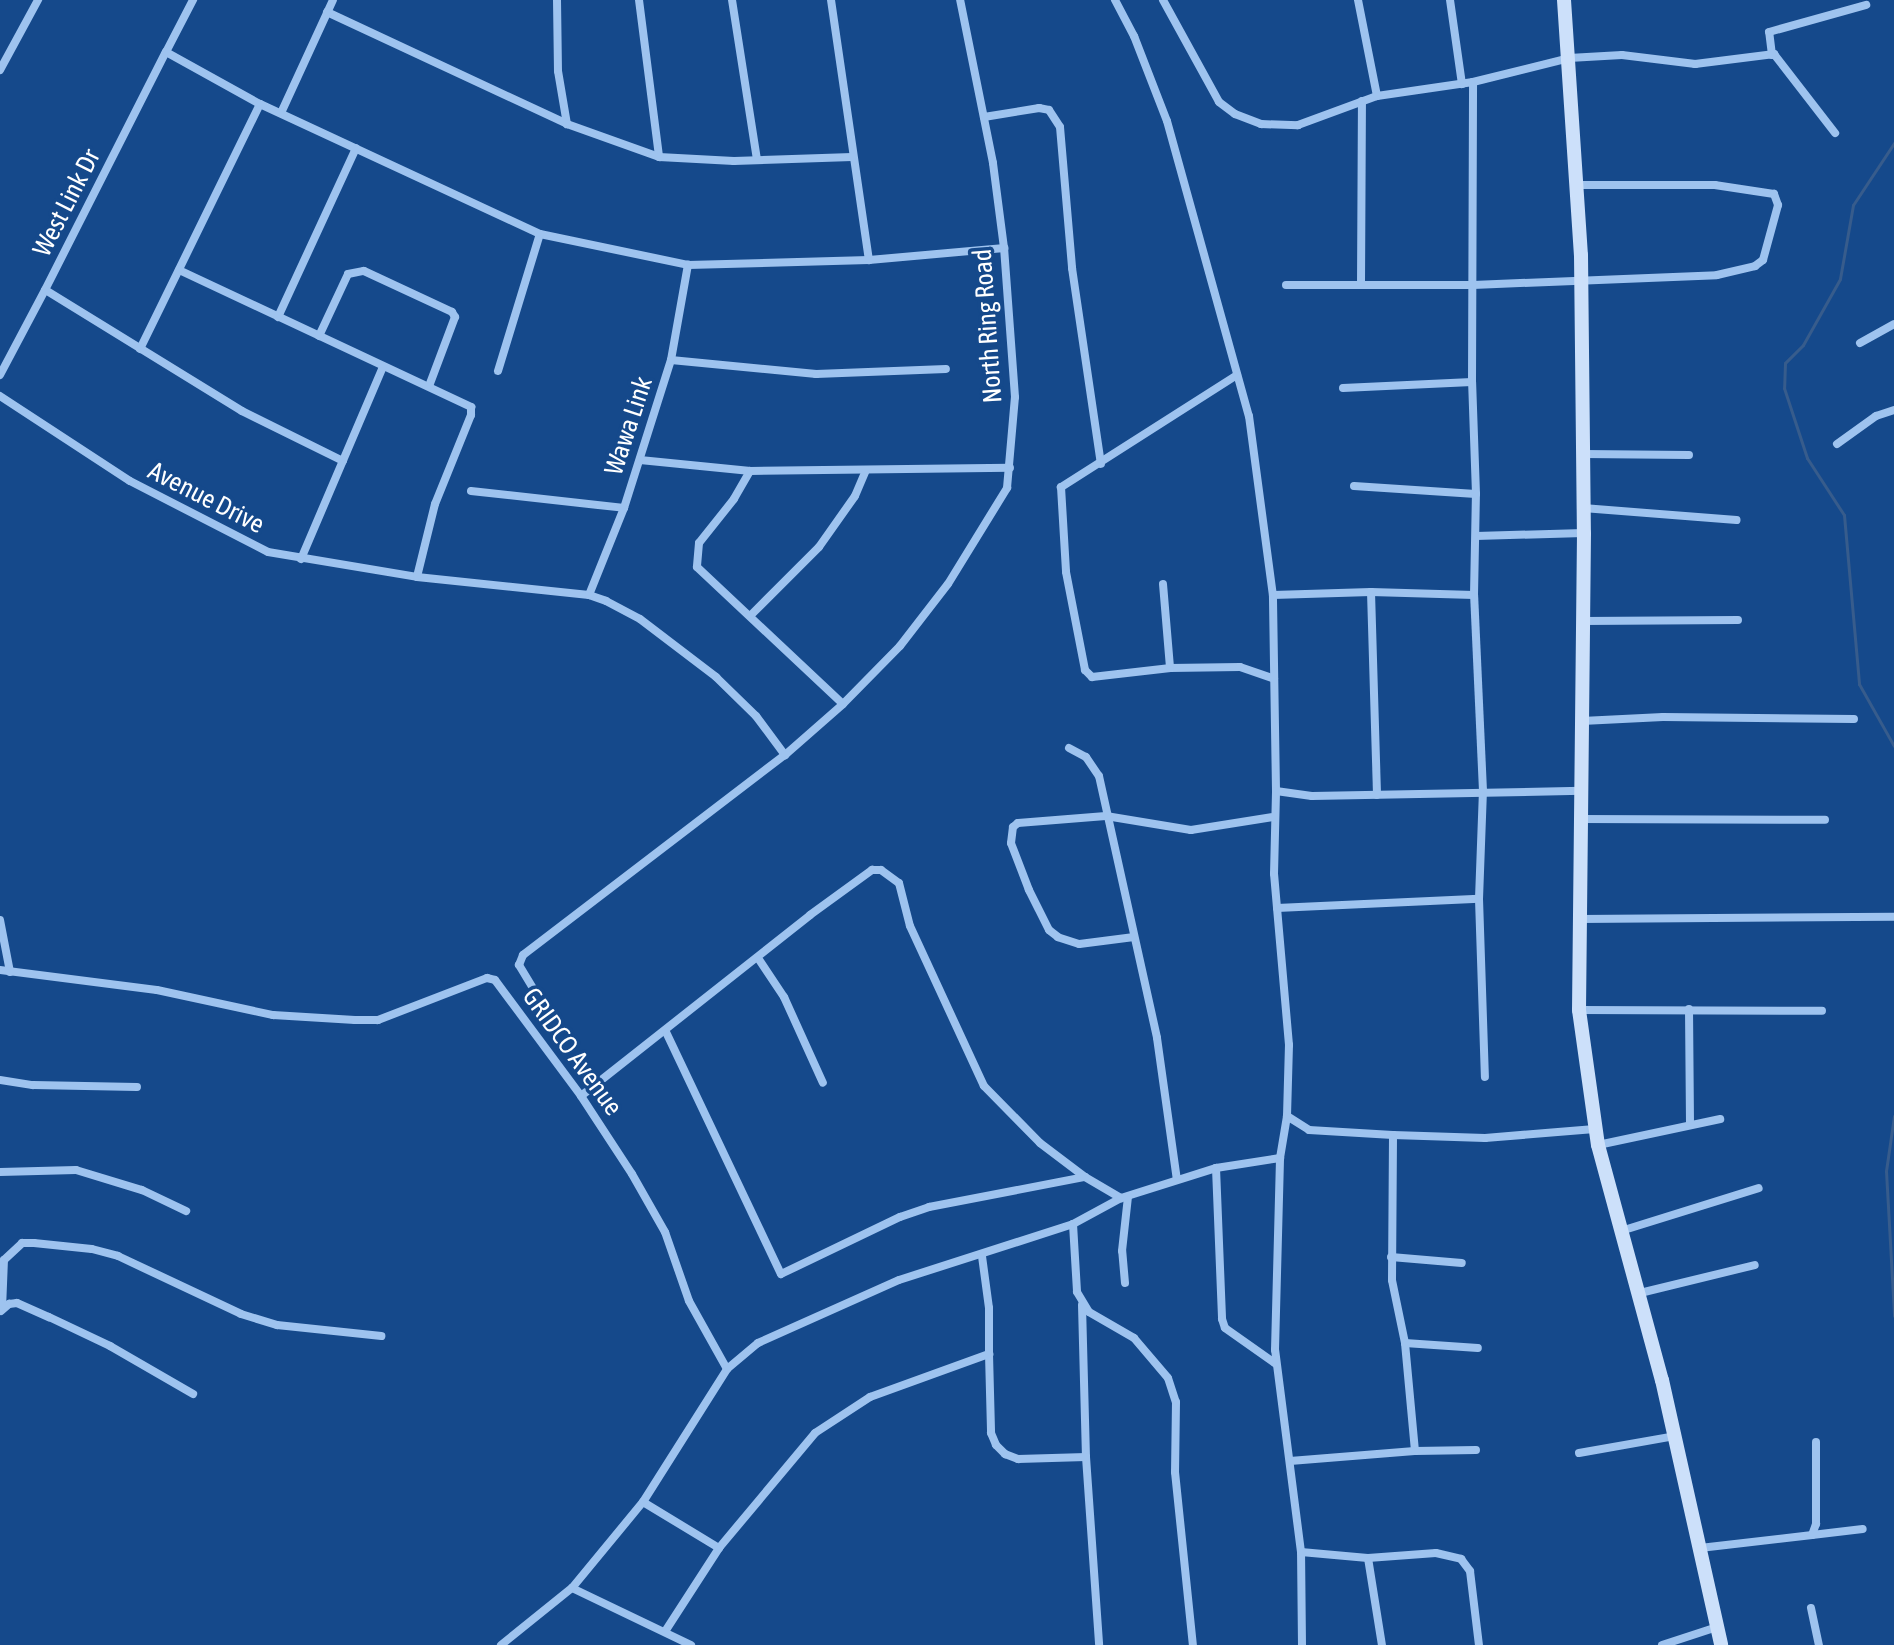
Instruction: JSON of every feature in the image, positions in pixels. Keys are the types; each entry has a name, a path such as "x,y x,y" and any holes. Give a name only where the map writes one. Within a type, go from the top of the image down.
{"street":[{"path":"0,70 38,0"},
{"name":"West Link Dr","path":"193,0 45,290 242,411 343,461"},
{"path":"281,113 333,0"},
{"path":"557,0 558,71 567,124"},
{"path":"639,0 659,157"},
{"path":"732,0 757,159"},
{"path":"831,0 869,260"},
{"name":"North Ring Road","path":"554,1023 519,965 523,955 785,755 843,704 900,646 948,584 1003,496 1010,468 1015,397 1004,248 984,117 960,0"},
{"path":"1115,0 1134,36 1167,121 1249,416 1268,580 1273,595 1276,791 1273,817 1289,1045 1287,1116 1280,1158 1276,1364 1301,1552 1302,1645"},
{"path":"1163,0 1219,102 1235,114 1261,124 1298,125 1377,96 1473,82 1569,58 1622,55 1695,64 1772,55"},
{"path":"1358,0 1377,96"},
{"path":"1450,0 1462,84"},
{"path":"1564,0 1581,279 1584,533 1579,1010 1598,1145 1640,1293 1721,1645"},
{"path":"1835,133 1772,55 1769,32 1866,5"},
{"path":"327,12 567,124 659,157 852,157"},
{"path":"166,52 260,104 540,234 688,265 869,260 1004,248"},
{"path":"1473,82 1474,595 1483,791 1479,899 1485,1077"},
{"path":"1361,284 1362,101"},
{"path":"140,349 260,104"},
{"path":"984,117 1039,108 1049,110 1060,127 1072,268 1101,464"},
{"path":"278,317 356,148"},
{"path":"1286,285 1473,285 1717,275 1755,266 1767,252 1778,201 1774,194 1705,184 1577,185"},
{"path":"498,371 540,234"},
{"name":"Wawa Link","path":"589,595 624,508 671,360 688,265"},
{"path":"179,270 383,367 466,402 471,415 435,504 417,577"},
{"path":"319,336 348,274 364,271 452,312 455,317 429,386"},
{"path":"0,375 45,290"},
{"path":"1860,343 1894,324"},
{"path":"671,360 816,374 946,369"},
{"path":"301,559 383,367"},
{"path":"1237,375 1061,489 1066,572 1085,670 1092,677 1170,668 1240,667 1274,679"},
{"path":"1343,388 1472,382"},
{"name":"Avenue Drive","path":"0,396 130,481 268,552 417,577 589,595 640,619 687,653 756,716 785,755"},
{"path":"1837,444 1876,416 1894,410"},
{"path":"1582,454 1689,455"},
{"path":"640,460 750,471 1010,468"},
{"path":"751,615 819,547 855,496 866,470"},
{"path":"750,471 734,499 699,543 697,567 843,704"},
{"path":"1354,486 1476,494"},
{"path":"471,491 624,508"},
{"path":"1583,508 1737,520"},
{"path":"1476,536 1584,533"},
{"path":"1163,584 1170,668"},
{"path":"1273,595 1371,592 1474,595"},
{"path":"1371,592 1377,795"},
{"path":"1583,621 1738,620"},
{"path":"1582,721 1663,717 1854,719"},
{"path":"1069,748 1086,757 1099,776 1157,1038 1177,1180"},
{"path":"1276,791 1312,796 1582,791"},
{"path":"1134,937 1079,944 1058,937 1049,930 1011,843 1013,827 1018,823 1106,816 1191,830 1273,817"},
{"path":"1580,819 1825,820"},
{"path":"581,1096 872,870 888,872 899,883 910,926 984,1086 1040,1143 1085,1177 1124,1198"},
{"path":"1277,908 1479,899"},
{"path":"1578,919 1894,917"},
{"path":"0,920 5,971"},
{"path":"758,958 784,997 823,1083"},
{"name":"GRIDCO Avenue","path":"5,971 157,990 273,1015 355,1020 378,1020 487,978 500,986 581,1096 665,1232 689,1301 727,1369"},
{"path":"1689,1009 1690,1125"},
{"path":"1579,1010 1822,1011"},
{"path":"666,1032 781,1274 900,1217 929,1207 1085,1177"},
{"path":"0,1080 33,1085 137,1087"},
{"path":"1287,1116 1309,1130 1393,1135 1485,1138 1595,1129"},
{"path":"1598,1145 1720,1119"},
{"path":"1393,1135 1392,1280 1405,1343 1415,1451"},
{"path":"501,1645 572,1588 643,1502 727,1369 758,1343 886,1285 1073,1224 1124,1198 1216,1168 1280,1158"},
{"path":"1216,1168 1222,1319 1225,1328 1276,1364"},
{"path":"0,1172 76,1170 142,1190 186,1211"},
{"path":"1624,1230 1759,1188"},
{"path":"1124,1198 1122,1251 1125,1283"},
{"path":"1073,1224 1077,1292 1082,1305 1086,1457 1099,1645"},
{"path":"193,1394 110,1346 17,1303 1,1310 4,1260 22,1243 92,1249 118,1256 241,1314 277,1325 381,1336"},
{"path":"982,1256 989,1308 991,1433 996,1445 1005,1454 1018,1459 1086,1457"},
{"path":"1391,1257 1462,1263"},
{"path":"1640,1293 1755,1265"},
{"path":"1082,1305 1134,1338 1150,1353 1168,1378 1176,1402 1175,1472 1186,1549 1193,1645"},
{"path":"1405,1343 1478,1348"},
{"path":"666,1630 719,1548 815,1433 835,1417 907,1381 989,1354"},
{"path":"1579,1453 1675,1436"},
{"path":"1812,1535 1816,1524 1816,1442"},
{"path":"1290,1461 1415,1451 1476,1450"},
{"path":"643,1502 719,1548"},
{"path":"1700,1548 1863,1529"},
{"path":"1301,1552 1368,1558 1436,1553 1461,1559 1470,1571 1479,1645"},
{"path":"1368,1558 1382,1645"},
{"path":"572,1588 666,1630 691,1645"},
{"path":"1811,1608 1819,1645"},
{"path":"1662,1645 1717,1627"}],"waterway":[{"path":"1894,143 1853,205 1840,279 1803,345 1785,363 1784,388 1807,458 1844,515 1859,684 1894,746"},
{"path":"1894,1116 1886,1171 1894,1316"}]}
